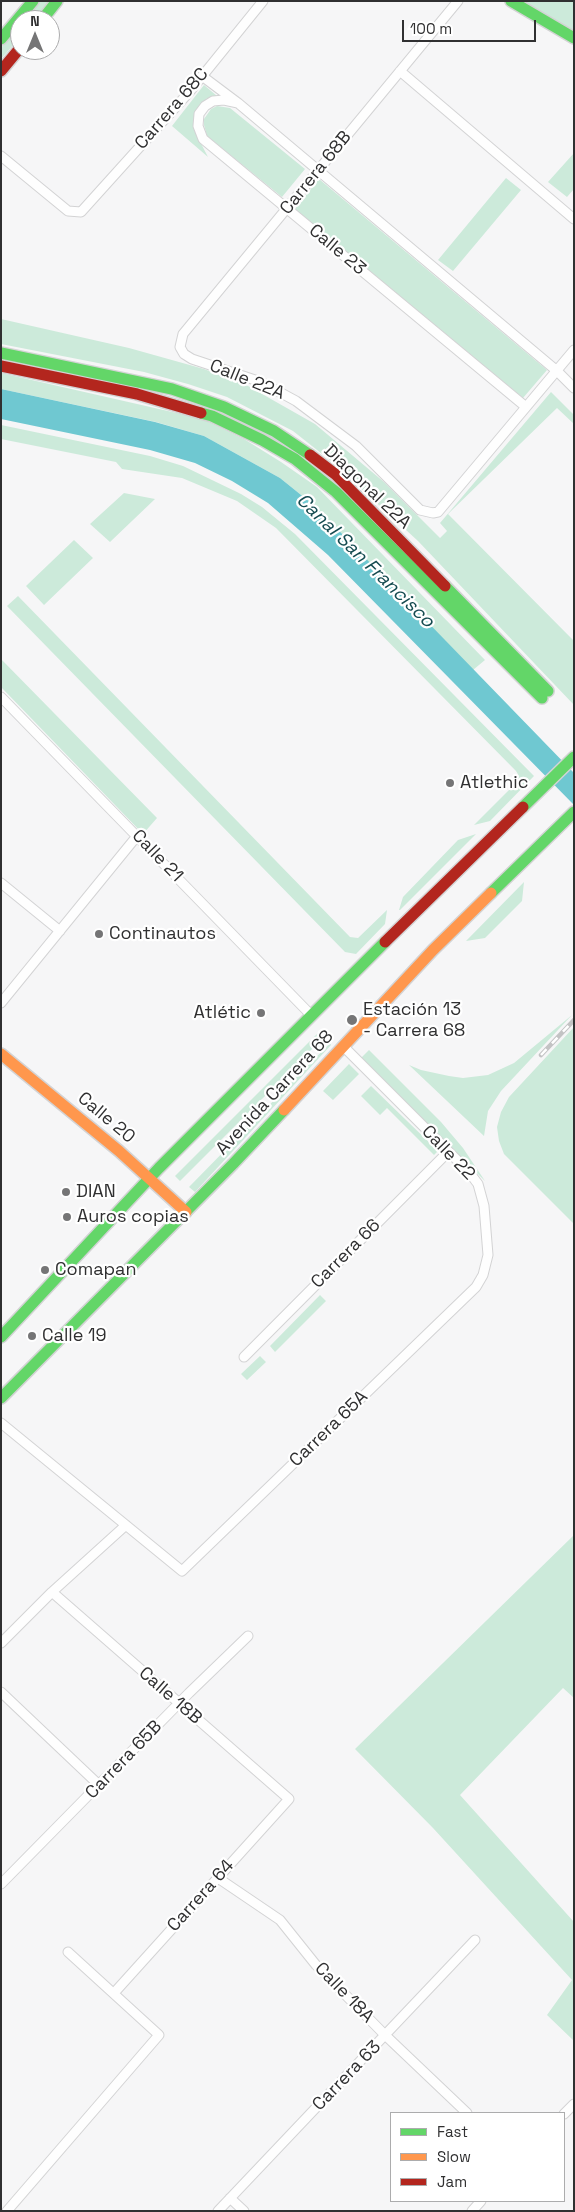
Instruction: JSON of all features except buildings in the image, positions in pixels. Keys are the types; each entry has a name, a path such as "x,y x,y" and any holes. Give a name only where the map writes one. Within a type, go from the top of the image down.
{"main road":[{"path":"1,40 33,1"},
{"path":"511,1 574,38"},
{"path":"1,71 10,60"},
{"name":"Diagonal 22A","path":"1,353 172,389 224,407 274,431 335,474 545,694 336,492 308,468 262,440 212,416 173,404 137,394 1,366"},
{"name":"Avenida Carrera 68","path":"1,1337 149,1179 311,1016 572,759"},
{"name":"Avenida Carrera 68","path":"1,1398 186,1212 433,950 574,812"},
{"name":"Calle 20","path":"1,1054 119,1151 186,1212"}],"street":[{"name":"Carrera 68C","path":"1,156 68,211 78,213 83,210 202,76 263,1"},
{"name":"Carrera 68B","path":"180,347 183,334 458,1"},
{"path":"400,71 574,220"},
{"path":"202,76 238,103 318,170 557,371 574,388"},
{"name":"Calle 23","path":"238,103 219,100 205,106 199,114 198,126 199,134 203,140 526,407"},
{"name":"Calle 22A","path":"180,347 184,354 192,358 261,382 296,401 356,446 420,510 427,513 438,512 526,407"},
{"path":"526,407 574,350"},
{"name":"Calle 21","path":"2,701 137,836 311,1016"},
{"path":"1,1003 137,836"},
{"path":"1,883 60,931"},
{"name":"Calle 22","path":"343,1046 478,1184 484,1206 488,1255 483,1275 476,1287"},
{"name":"Carrera 66","path":"244,1356 448,1152"},
{"name":"Carrera 65A","path":"126,1525 182,1571 476,1287"},
{"path":"1,1422 126,1525 52,1592 1,1643"},
{"name":"Calle 18B","path":"52,1592 289,1799"},
{"name":"Carrera 65B","path":"3,1880 248,1636"},
{"path":"1,1692 99,1785"},
{"name":"Carrera 64","path":"114,1993 289,1799"},
{"name":"Calle 18A","path":"218,1878 280,1920 316,1965 385,2035 466,2112"},
{"name":"Carrera 63","path":"218,2211 474,1940"},
{"path":"7,2211 159,2035 68,1952"},
{"path":"565,2113 574,2104"},
{"path":"230,2198 244,2211"}],"green space":[{"path":"40,1 50,1 42,10 32,10"},
{"path":"523,1 574,1 574,32"},
{"path":"10,37 10,49 1,59 1,48"},
{"path":"204,85 217,96 206,99 195,114 195,132 208,157 172,126"},
{"path":"217,106 230,108 305,169 282,197 207,136 204,119 211,109"},
{"path":"574,153 574,189 567,197 548,182"},
{"path":"506,178 521,190 453,271 438,260"},
{"path":"319,179 547,370 523,398 295,209"},
{"path":"1,319 129,348 204,369 248,386 315,424 384,482 440,538 447,531 440,523 551,392 574,415 574,424 557,408 448,514 574,641 574,705 418,541 331,461 293,431 227,397 188,384 144,372 1,344"},
{"path":"1,373 203,419 244,439 317,487 485,660 473,670 316,507 280,478 204,436 156,422 1,389"},
{"path":"1,425 150,456 183,466 241,494 262,507 295,534 534,776 490,821 474,825 517,782 519,776 516,771 276,528 237,501 182,478 122,469 116,462 1,439"},
{"path":"124,493 155,499 110,542 90,524"},
{"path":"74,540 93,558 44,605 26,586"},
{"path":"18,596 350,937 358,938 387,910 385,924 356,954 345,952 7,606"},
{"path":"1,659 157,818 143,834 1,687"},
{"path":"476,834 399,910 403,897 458,840"},
{"path":"524,882 522,901 485,938 466,941"},
{"path":"572,1015 501,1091 488,1111 484,1136 409,1065 421,1070 463,1078 488,1075 514,1063"},
{"path":"574,1027 574,1224 504,1154 499,1141 497,1127 501,1112 509,1097"},
{"path":"319,1032 324,1037 180,1181 175,1176"},
{"path":"330,1043 331,1045 195,1192 189,1187"},
{"path":"369,1050 441,1122 463,1148 485,1181 361,1058"},
{"path":"349,1064 359,1074 333,1100 323,1091"},
{"path":"371,1086 438,1151 434,1155 387,1108 380,1115 361,1096"},
{"path":"320,1295 326,1301 275,1352 270,1346"},
{"path":"260,1356 266,1362 247,1380 241,1374"},
{"path":"574,1535 574,1698 563,1688 460,1795 574,1922 574,2041 547,2015 572,1980 433,1828 355,1749"}],"water":[{"name":"Canal San Francisco","path":"1,389 155,422 204,436 280,478 316,507 574,773 574,805 328,555 268,503 232,481 195,463 150,450 1,419"}],"railway":[{"path":"541,1055 574,1020"}],"traffic: fast":[{"path":"1,39 33,1"},
{"path":"50,10 57,1"},
{"path":"511,1 574,38"},
{"path":"1,353 172,389 224,407 274,431 310,455"},
{"path":"201,413 212,416 262,440 295,459 336,492 542,698"},
{"path":"445,586 548,691"},
{"path":"523,807 574,757"},
{"path":"491,893 574,812"},
{"path":"1,1337 159,1168 385,942"},
{"path":"1,1398 284,1110"}],"traffic: slow":[{"path":"284,1110 433,950 491,893"},
{"path":"1,1054 119,1151 186,1212"}],"traffic: jam":[{"path":"1,71 10,60"},
{"path":"1,366 137,394 201,413"},
{"path":"310,455 335,474 445,586"},
{"path":"385,942 523,807"}],"place":[{"name":"Atlethic","path":"450,783"},
{"name":"Continautos","path":"99,934"},
{"name":"Atlétic","path":"261,1013"},
{"name":"Estación 13 - Carrera 68","path":"352,1020"},
{"name":"DIAN","path":"66,1192"},
{"name":"Auros copias","path":"67,1217"},
{"name":"Comapan","path":"45,1270"},
{"name":"Calle 19","path":"32,1336"}]}
